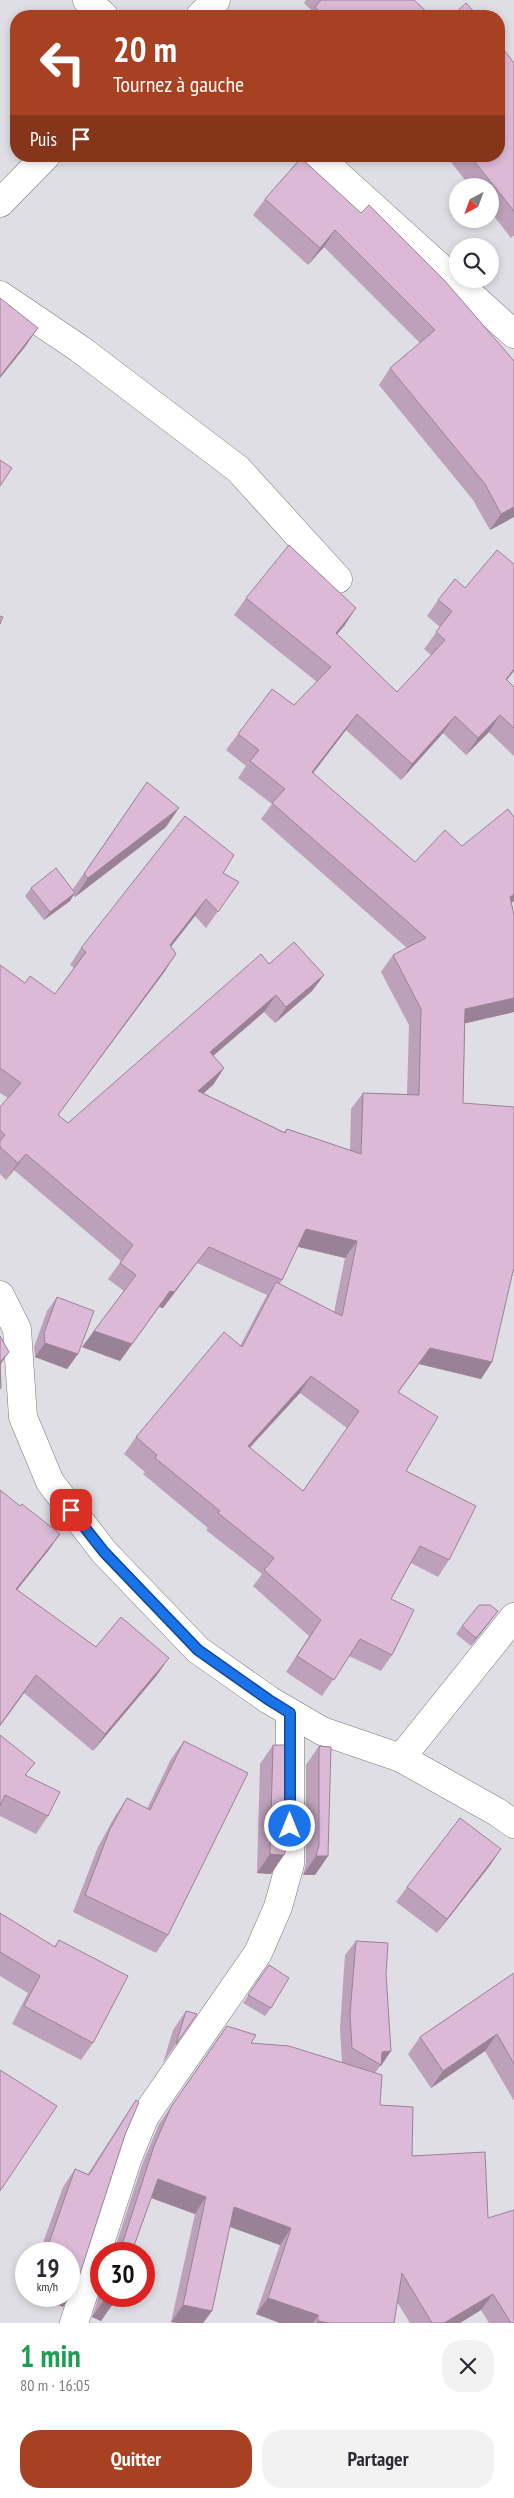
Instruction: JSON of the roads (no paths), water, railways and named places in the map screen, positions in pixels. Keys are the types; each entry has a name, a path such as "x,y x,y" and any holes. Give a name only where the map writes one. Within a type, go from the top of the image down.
{"street":[{"path":"87,0 98,10"},
{"path":"206,10 216,0"},
{"path":"0,203 40,162"},
{"path":"324,162 514,334"},
{"path":"0,295 80,349 238,469 338,579"},
{"path":"0,1295 17,1329 23,1417 50,1482 104,1552 198,1650 269,1700 322,1731 401,1758 497,1812 514,1824"},
{"path":"401,1758 514,1618"},
{"path":"74,2323 128,2157 145,2116 258,1953 278,1907 290,1864 290,1713"}]}
